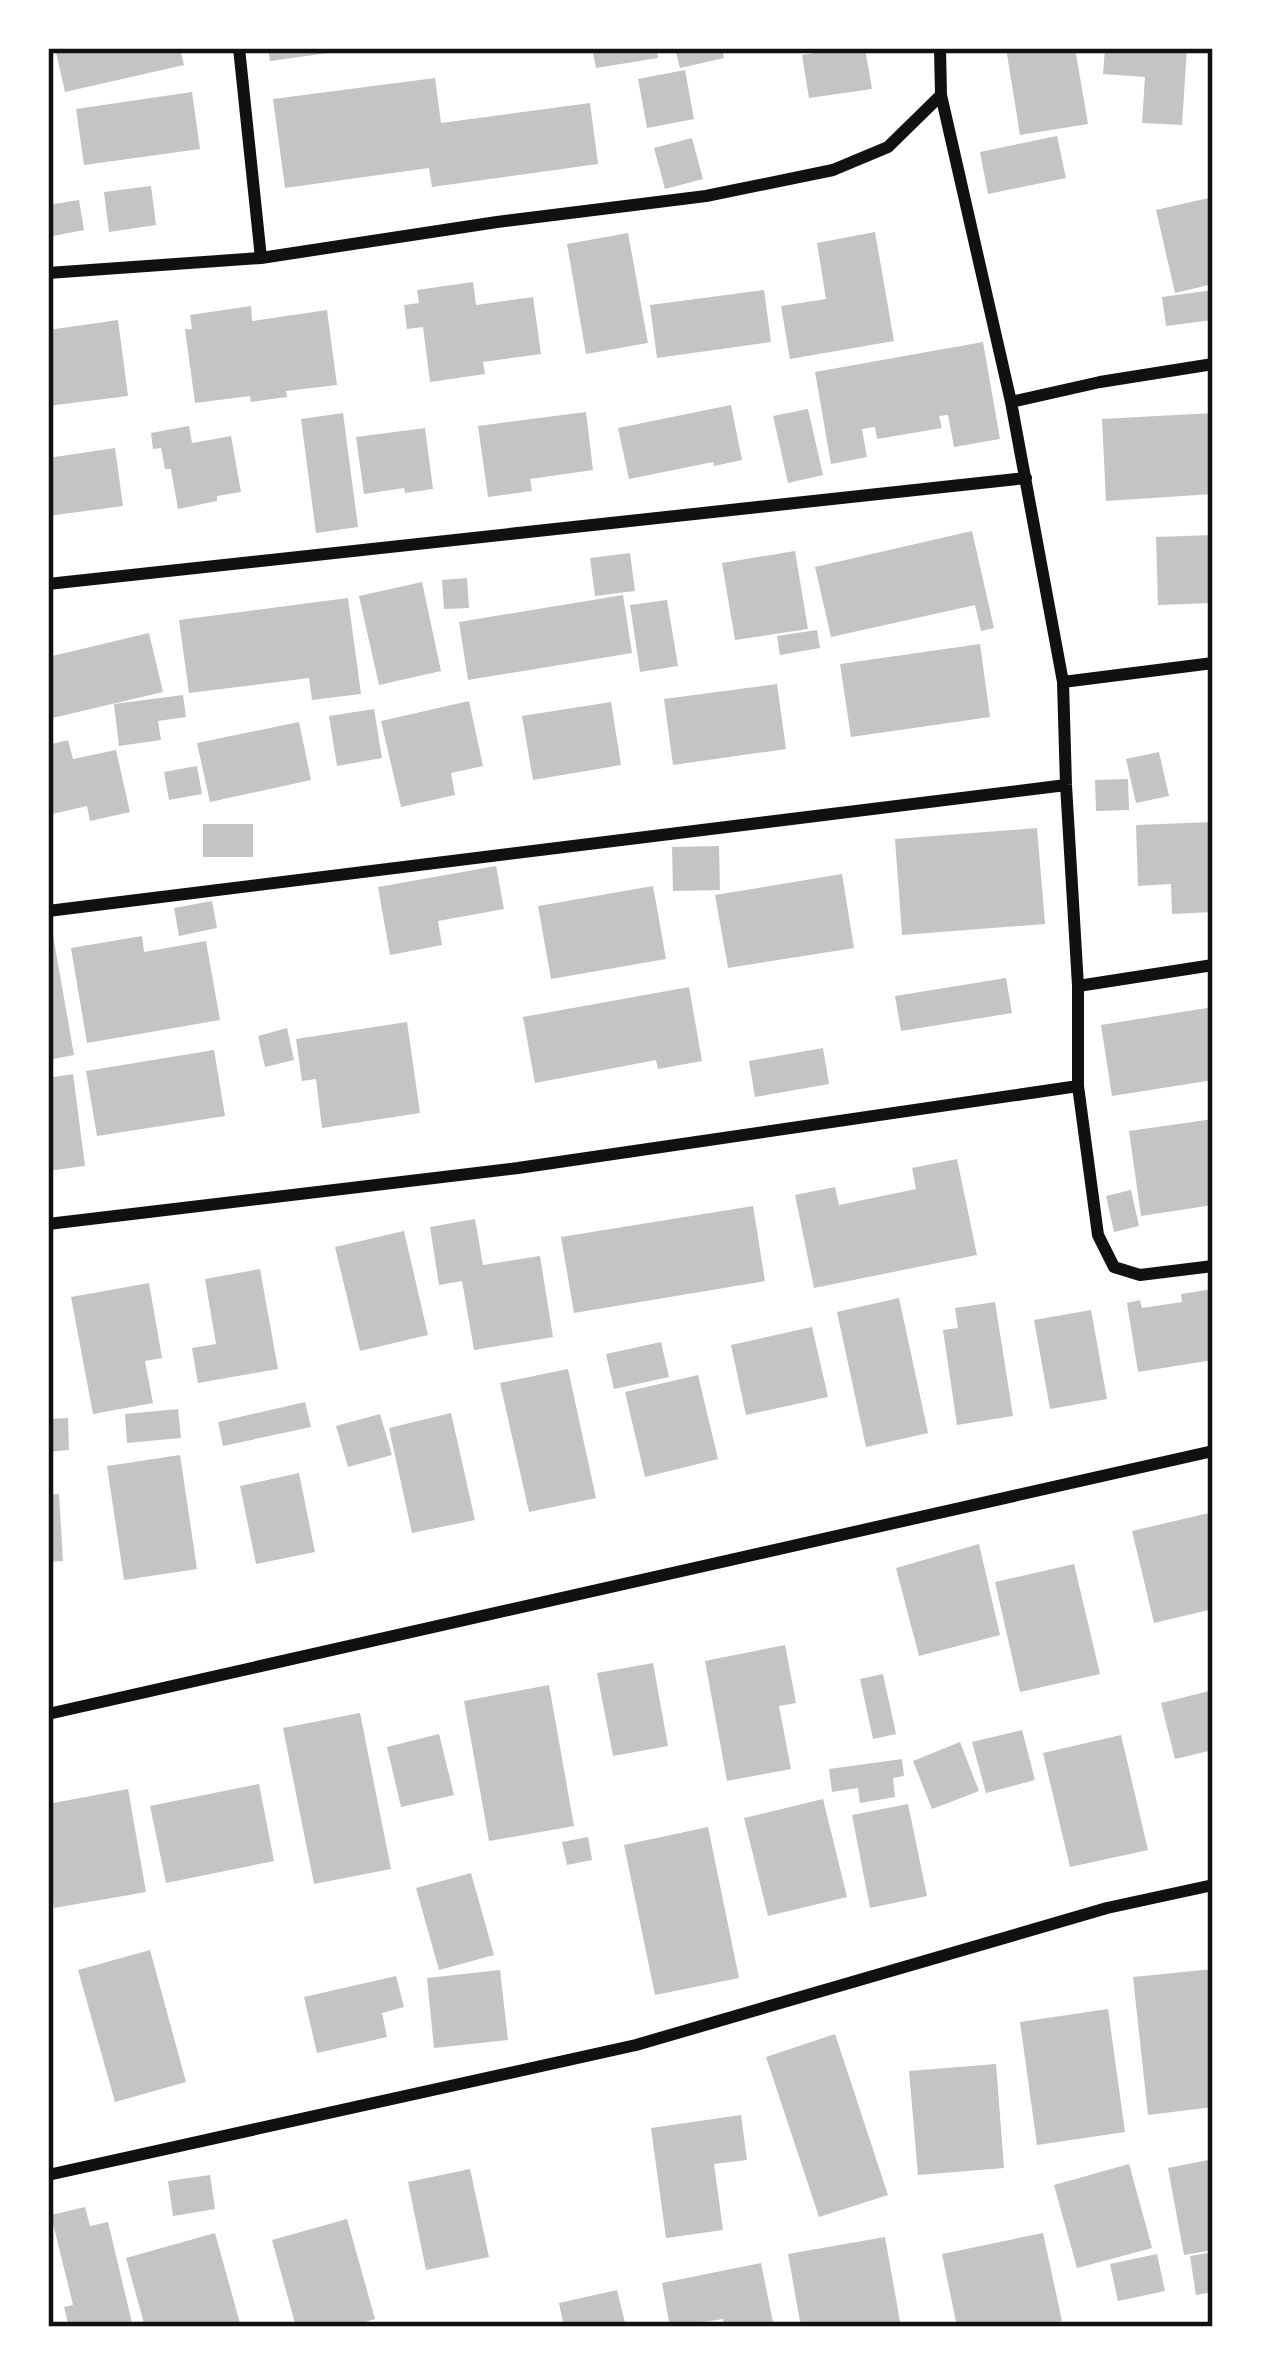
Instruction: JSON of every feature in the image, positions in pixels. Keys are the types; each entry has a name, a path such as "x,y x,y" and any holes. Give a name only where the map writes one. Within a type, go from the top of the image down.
{"street":[{"path":"239,48 261,258"},
{"path":"940,48 941,95 1011,402 1063,682 1078,986 1078,1086 1098,1235 1114,1267 1140,1275 1213,1266"},
{"path":"48,273 261,258 706,196 833,170 888,147 941,95"},
{"path":"1011,402 1213,364"},
{"path":"48,584 1025,478"},
{"path":"1063,682 1213,663"},
{"path":"48,911 1066,785"},
{"path":"1078,986 1213,965"},
{"path":"48,1224 518,1168 1078,1086"},
{"path":"48,1714 1213,1451"},
{"path":"48,2175 635,2045 1107,1908 1213,1885"}],"building":[{"path":"55,48 180,48 184,65 65,92"},
{"path":"268,48 343,48 343,51 270,61"},
{"path":"592,48 657,48 658,58 596,68"},
{"path":"675,48 722,48 724,58 680,68"},
{"path":"865,48 872,89 809,98 802,55"},
{"path":"1006,48 1075,48 1088,124 1020,135"},
{"path":"1105,48 1187,48 1182,125 1142,123 1145,77 1103,74"},
{"path":"685,70 694,119 647,128 638,79"},
{"path":"435,78 441,123 590,103 598,164 432,187 429,168 285,188 273,99"},
{"path":"192,92 200,149 84,165 76,109"},
{"path":"1057,136 1066,178 988,194 980,152"},
{"path":"692,138 703,179 665,189 654,148"},
{"path":"151,186 156,225 109,232 104,192"},
{"path":"1213,197 1213,284 1175,293 1156,210"},
{"path":"79,200 84,230 48,237 48,205"},
{"path":"875,232 894,341 790,359 781,306 826,299 817,243"},
{"path":"628,233 648,343 586,354 567,244"},
{"path":"473,282 476,305 533,297 541,354 483,362 485,374 430,382 423,327 407,329 404,305 419,303 417,290"},
{"path":"764,290 771,342 657,358 650,305"},
{"path":"1213,290 1213,320 1166,326 1162,297"},
{"path":"251,306 252,321 327,310 337,385 286,391 287,397 251,402 250,396 195,403 185,329 192,329 190,315"},
{"path":"118,320 128,396 48,406 48,330"},
{"path":"983,342 1000,439 954,447 948,415 939,416 942,428 877,439 875,427 862,429 867,457 831,464 815,372"},
{"path":"731,405 742,460 629,479 618,428"},
{"path":"808,409 823,475 788,483 773,416"},
{"path":"586,412 593,470 530,479 532,491 488,497 478,426"},
{"path":"343,413 358,527 316,533 301,419"},
{"path":"1213,413 1213,494 1106,501 1102,419"},
{"path":"189,426 192,443 231,436 241,492 178,509 171,469 165,469 161,448 153,449 151,433"},
{"path":"425,428 433,489 364,494 356,437"},
{"path":"115,448 123,506 48,516 48,458"},
{"path":"972,531 994,628 981,631 975,605 831,637 815,567"},
{"path":"1213,535 1213,603 1158,605 1156,537"},
{"path":"795,551 808,629 735,640 722,563"},
{"path":"630,553 635,591 595,596 590,558"},
{"path":"467,578 469,608 444,609 442,580"},
{"path":"422,582 441,671 379,685 359,596"},
{"path":"623,595 632,653 468,680 459,622"},
{"path":"348,598 361,694 312,700 309,678 189,693 179,620"},
{"path":"667,600 678,666 640,672 630,605"},
{"path":"817,630 820,648 780,655 777,636"},
{"path":"149,633 163,692 48,719 48,657"},
{"path":"980,644 990,717 851,737 840,664"},
{"path":"777,684 786,749 673,765 664,699"},
{"path":"183,695 186,717 158,721 161,740 119,746 114,704"},
{"path":"469,701 483,766 451,773 455,795 401,807 381,721"},
{"path":"611,702 621,765 533,780 522,716"},
{"path":"374,709 382,758 337,766 329,716"},
{"path":"299,722 311,780 210,802 197,743"},
{"path":"68,740 73,759 116,750 130,812 90,821 87,806 48,815 48,745"},
{"path":"1159,752 1169,796 1136,803 1126,759"},
{"path":"197,766 202,794 169,800 164,772"},
{"path":"1128,779 1129,810 1096,811 1095,780"},
{"path":"1213,822 1213,912 1172,914 1171,884 1138,886 1136,825"},
{"path":"203,824 253,824 253,857 203,857"},
{"path":"1037,828 1045,924 902,935 895,839"},
{"path":"719,846 720,890 673,891 672,847"},
{"path":"496,866 504,909 438,921 442,945 390,955 378,887"},
{"path":"842,874 854,948 728,968 715,895"},
{"path":"653,886 666,959 551,979 538,906"},
{"path":"212,901 217,928 179,936 174,908"},
{"path":"53,935 74,1055 48,1060 48,936"},
{"path":"142,936 144,952 206,941 220,1020 87,1043 71,948"},
{"path":"1006,978 1012,1013 901,1031 895,996"},
{"path":"689,987 702,1061 658,1069 656,1060 535,1083 523,1017"},
{"path":"1213,1007 1213,1080 1112,1096 1101,1025"},
{"path":"407,1022 420,1113 322,1128 316,1079 302,1081 296,1039"},
{"path":"287,1028 294,1060 265,1067 258,1036"},
{"path":"823,1048 829,1084 755,1097 749,1061"},
{"path":"214,1050 225,1116 97,1136 86,1071"},
{"path":"73,1074 85,1166 48,1171 48,1078"},
{"path":"1213,1119 1213,1205 1141,1216 1129,1131"},
{"path":"957,1159 977,1255 814,1288 795,1195 835,1187 839,1205 916,1189 912,1168"},
{"path":"1131,1190 1139,1226 1114,1232 1106,1196"},
{"path":"753,1206 765,1281 574,1313 561,1237"},
{"path":"475,1219 483,1265 540,1256 553,1337 474,1350 462,1281 439,1285 430,1227"},
{"path":"404,1231 428,1335 360,1351 335,1247"},
{"path":"260,1269 278,1369 198,1383 192,1348 216,1344 205,1279"},
{"path":"149,1283 162,1358 145,1361 153,1403 93,1414 71,1297"},
{"path":"1213,1289 1213,1360 1138,1372 1127,1303 1140,1300 1142,1308 1182,1302 1181,1294"},
{"path":"899,1298 928,1433 866,1447 837,1312"},
{"path":"995,1302 1013,1416 957,1425 943,1330 958,1328 955,1308"},
{"path":"1091,1310 1107,1399 1050,1409 1034,1320"},
{"path":"812,1327 828,1397 746,1415 731,1345"},
{"path":"661,1342 669,1377 614,1389 606,1354"},
{"path":"568,1369 596,1498 529,1512 500,1383"},
{"path":"698,1375 718,1459 645,1477 625,1392"},
{"path":"305,1402 311,1427 223,1446 218,1422"},
{"path":"178,1409 181,1438 127,1443 125,1414"},
{"path":"451,1413 475,1520 412,1533 389,1428"},
{"path":"380,1414 392,1455 348,1467 336,1426"},
{"path":"68,1418 69,1450 48,1452 48,1419"},
{"path":"180,1455 197,1569 124,1580 107,1466"},
{"path":"299,1473 315,1552 256,1564 240,1486"},
{"path":"59,1494 63,1561 48,1562 48,1495"},
{"path":"1209,1513 1213,1609 1154,1623 1132,1531"},
{"path":"979,1544 1000,1635 919,1656 896,1568"},
{"path":"1074,1564 1100,1674 1020,1692 995,1582"},
{"path":"785,1645 796,1703 779,1706 791,1769 727,1781 705,1661"},
{"path":"653,1663 668,1746 613,1756 597,1673"},
{"path":"883,1674 896,1734 873,1739 860,1679"},
{"path":"549,1685 574,1826 489,1841 464,1701"},
{"path":"1213,1690 1213,1750 1175,1759 1161,1703"},
{"path":"360,1713 391,1869 314,1884 283,1728"},
{"path":"1022,1730 1035,1780 986,1793 972,1742"},
{"path":"439,1734 454,1795 401,1807 387,1747"},
{"path":"1121,1735 1148,1850 1070,1867 1043,1753"},
{"path":"960,1742 979,1791 932,1809 913,1761"},
{"path":"902,1759 904,1776 893,1778 895,1797 860,1803 858,1788 832,1792 829,1769"},
{"path":"259,1784 274,1861 166,1883 150,1806"},
{"path":"128,1789 146,1892 54,1908 48,1874 48,1804"},
{"path":"823,1799 847,1897 768,1916 744,1818"},
{"path":"908,1804 927,1896 870,1908 852,1815"},
{"path":"708,1827 739,1978 655,1995 624,1845"},
{"path":"588,1837 592,1860 567,1865 562,1842"},
{"path":"471,1873 494,1955 439,1970 416,1888"},
{"path":"150,1950 186,2082 115,2102 78,1970"},
{"path":"1213,1969 1213,2107 1148,2115 1133,1977"},
{"path":"500,1970 508,2040 434,2048 427,1978"},
{"path":"396,1976 404,2007 382,2013 387,2037 317,2053 304,1997"},
{"path":"1108,2009 1125,2132 1037,2145 1020,2022"},
{"path":"835,2034 888,2195 819,2217 766,2057"},
{"path":"996,2064 1004,2168 918,2175 909,2071"},
{"path":"741,2115 747,2160 714,2164 723,2230 666,2238 651,2128"},
{"path":"1213,2159 1213,2250 1184,2255 1168,2168"},
{"path":"1129,2164 1152,2248 1077,2268 1054,2185"},
{"path":"470,2169 489,2257 426,2270 408,2182"},
{"path":"210,2175 215,2209 173,2216 168,2181"},
{"path":"85,2207 90,2226 108,2222 133,2327 69,2327 64,2307 73,2305 51,2215"},
{"path":"347,2219 375,2319 348,2327 296,2327 272,2240"},
{"path":"215,2233 241,2327 145,2327 126,2258"},
{"path":"1043,2233 1062,2321 1033,2327 957,2327 942,2254"},
{"path":"885,2237 901,2327 801,2327 788,2254"},
{"path":"1213,2252 1213,2292 1196,2295 1190,2256"},
{"path":"1157,2254 1165,2291 1118,2301 1110,2264"},
{"path":"761,2263 774,2327 725,2327 723,2319 670,2327 662,2283"},
{"path":"617,2290 626,2327 564,2327 559,2303"}]}
